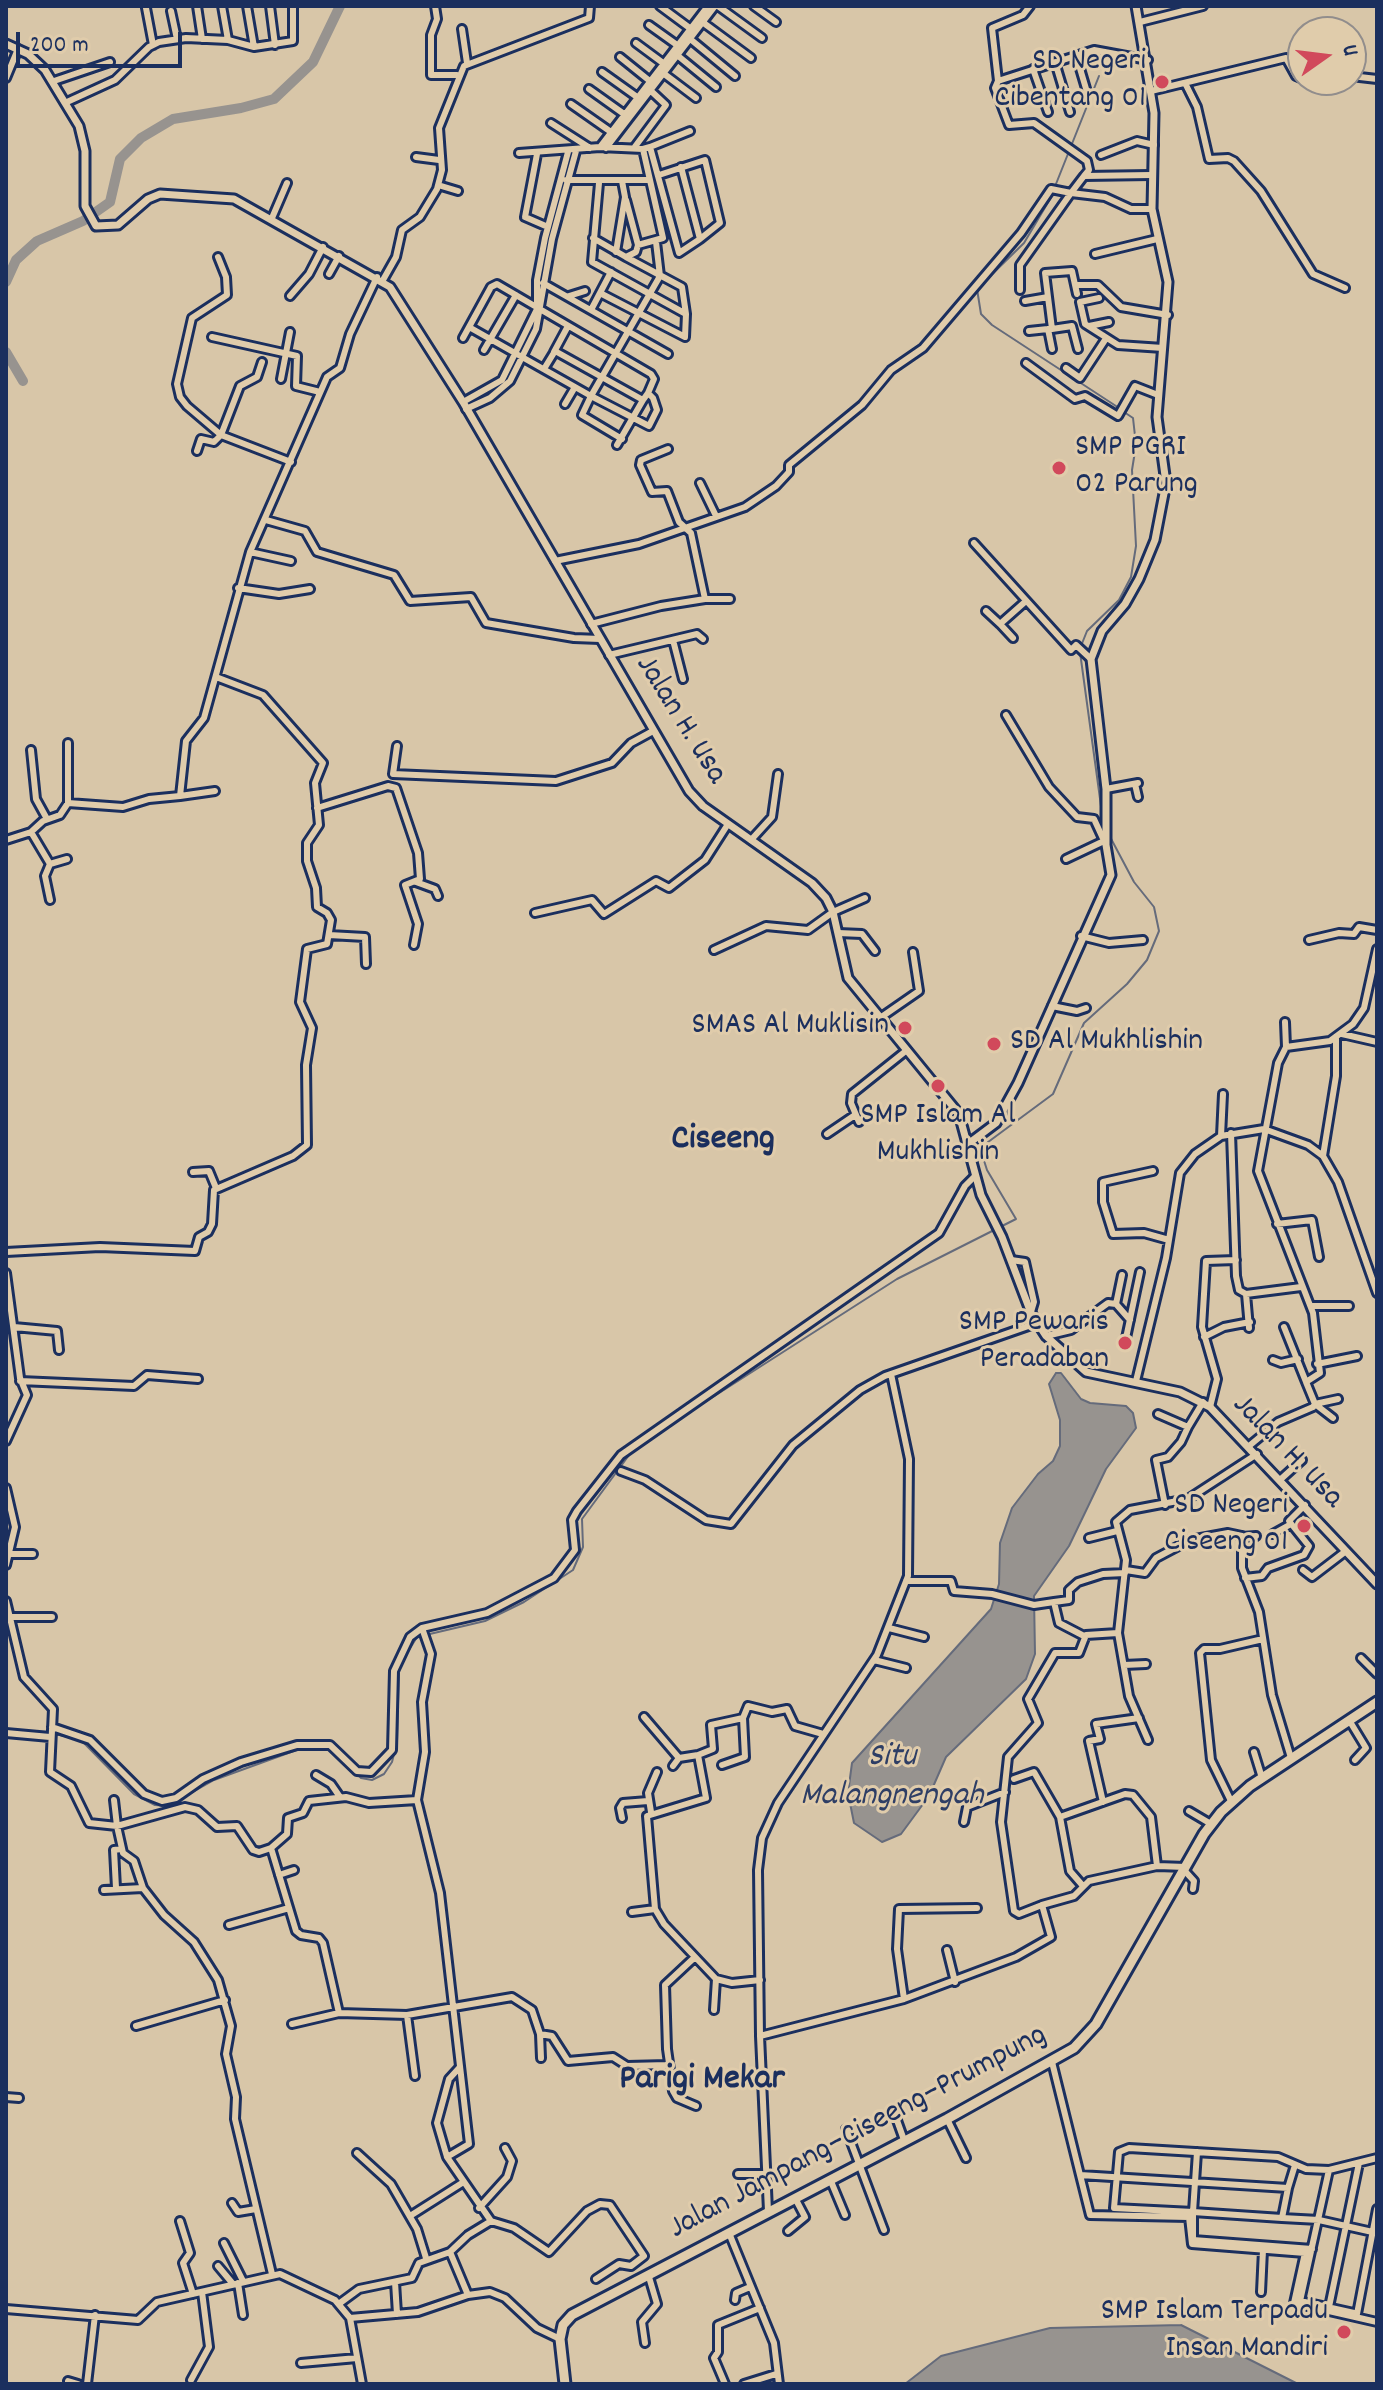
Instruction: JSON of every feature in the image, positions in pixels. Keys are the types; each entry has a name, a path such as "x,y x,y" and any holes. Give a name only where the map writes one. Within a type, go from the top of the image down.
{"main road":[{"name":"Jalan Jampang–Ciseeng–Prumpung","path":"560,2339 563,2325 572,2315 947,2119 1074,2048 1096,2024 1211,1824 1231,1801 1377,1702"},
{"path":"560,2339 565,2384"}],"street":[{"path":"197,6 202,39"},
{"path":"222,6 228,40"},
{"path":"247,6 254,47"},
{"path":"270,6 275,45"},
{"path":"67,102 115,80 153,45 177,39 202,39 228,40 254,47 295,39 293,6"},
{"path":"435,6 437,19 431,35 431,75 457,75"},
{"path":"180,796 186,741 204,718 250,552 327,377 340,368 350,334 380,278 396,257 402,230 420,217 438,185 439,128 457,75 467,63 589,18 590,6"},
{"path":"660,6 675,12 691,33 735,76"},
{"path":"603,148 637,97 677,55 708,6"},
{"path":"603,148 677,45 716,6 762,38"},
{"path":"754,6 776,22"},
{"path":"1020,290 1020,265 1089,166 1034,123 1009,125 995,88 998,81 992,28 1023,15 1030,6"},
{"path":"968,1144 996,1123 1027,1064 1081,936 1110,880 1106,789 1091,659 1102,631 1130,596 1155,540 1166,483 1159,440 1158,395 1168,315 1168,282 1152,209 1154,145 1151,91 1148,60 1136,6"},
{"path":"1140,22 1199,7"},
{"path":"146,8 153,45"},
{"path":"171,11 177,39"},
{"path":"701,21 751,58"},
{"path":"649,25 677,45"},
{"path":"462,29 467,63"},
{"path":"636,43 663,63"},
{"name":"Jalan H. Usa","path":"6,44 36,60 67,102 84,142 88,218 99,228 112,227 130,217 148,199 176,192 234,199 380,278 401,300 689,791 728,824 812,883 826,898 833,912 848,978 959,1114 975,1176 1031,1313 1046,1336 1086,1372 1136,1381 1207,1404 1377,1584"},
{"path":"6,78 18,49"},
{"path":"998,81 1094,50 1118,57 1148,60"},
{"path":"677,55 716,87"},
{"path":"1076,55 1087,92"},
{"path":"620,57 651,85 666,105 634,148"},
{"path":"1151,91 1287,60"},
{"path":"54,81 110,62"},
{"path":"1055,62 1070,112"},
{"path":"1033,69 1048,112"},
{"path":"602,72 637,97"},
{"path":"663,73 696,98"},
{"path":"1185,83 1197,107 1206,156 1234,161 1261,191 1313,274 1345,288"},
{"path":"589,89 624,114"},
{"path":"571,104 611,132"},
{"path":"551,123 590,148"},
{"path":"519,153 646,148 690,131"},
{"path":"1101,155 1137,141 1154,145"},
{"path":"646,148 659,175 677,253 720,223 705,160 659,175"},
{"path":"638,245 656,242 664,234 650,180 646,148"},
{"path":"464,406 499,391 520,356 539,310 552,228 572,152"},
{"path":"537,154 525,217 552,228"},
{"path":"416,157 439,160"},
{"path":"681,167 700,239"},
{"path":"1084,176 1151,175"},
{"path":"566,180 599,183 650,180"},
{"path":"622,181 638,245 636,252 626,257"},
{"path":"272,218 287,183"},
{"path":"599,183 592,262 686,314"},
{"path":"438,185 458,191"},
{"path":"555,561 639,544 745,507 776,486 789,472 789,465 862,405 891,370 923,348 1021,233 1054,188 1105,197 1131,209 1152,209"},
{"path":"616,252 625,197"},
{"path":"540,292 552,228"},
{"path":"593,238 684,290 685,336 682,338 600,293"},
{"path":"1095,254 1157,239"},
{"path":"463,338 494,285 516,295 539,310 568,326 616,355 653,376 620,442 583,417 601,377 616,355 640,314 660,276 656,242"},
{"path":"290,296 309,274 323,247"},
{"path":"329,274 339,256"},
{"path":"218,257 226,277 227,295 192,318 177,384 180,397 221,435 291,462"},
{"path":"1052,349 1045,273 1072,271 1077,294"},
{"path":"591,310 611,272"},
{"path":"543,283 668,354"},
{"path":"1075,285 1098,285 1121,307 1168,315"},
{"path":"569,296 585,291"},
{"path":"484,350 516,295"},
{"path":"1025,301 1048,297"},
{"path":"1099,298 1080,302 1080,314 1088,326 1105,340 1118,345 1163,348"},
{"path":"1088,326 1109,322"},
{"path":"544,369 568,326"},
{"path":"1029,331 1072,326 1078,349"},
{"path":"469,327 633,420 645,426 653,424 657,410 645,397 554,352"},
{"path":"281,379 290,332"},
{"path":"212,337 298,358 296,386 320,392"},
{"path":"1066,368 1080,378 1105,340"},
{"path":"197,451 201,439 214,442 221,435 240,386 257,377 262,362"},
{"path":"1026,363 1075,399 1084,395 1121,415 1135,386 1158,395"},
{"path":"565,404 575,387"},
{"path":"668,449 641,460 640,465 652,492 667,491 684,528 694,540 705,599"},
{"path":"700,483 716,516"},
{"path":"266,520 305,531 317,552 394,575 410,601 471,597 486,623 574,638 600,639"},
{"path":"974,543 1071,650 1080,649 1091,659"},
{"path":"250,552 291,561"},
{"path":"238,588 279,594 310,589"},
{"path":"591,624 661,606 705,599 730,599"},
{"path":"1000,624 1026,601"},
{"path":"986,611 1013,638"},
{"path":"609,655 697,634 703,639"},
{"path":"673,640 683,679"},
{"path":"6,1252 100,1247 195,1251 199,1237 210,1229 211,1199 216,1188 293,1156 307,1145 306,1065 312,1028 300,1002 307,949 325,945 330,916 317,907 316,888 307,861 307,843 319,825 315,783 323,766 322,760 263,695 216,677"},
{"path":"1006,715 1049,787 1077,817 1094,819 1106,841"},
{"path":"393,774 556,781 619,759 631,743 653,731"},
{"path":"6,828 8,839 31,832 47,819 60,815 68,803 68,743"},
{"path":"397,746 392,786 416,843 420,876 416,882"},
{"path":"31,750 36,799 47,819"},
{"path":"751,840 772,817 778,774"},
{"path":"1106,789 1136,784 1138,797"},
{"path":"317,808 392,786"},
{"path":"68,803 123,807 149,799 215,791"},
{"path":"535,913 592,900 604,914 656,881 669,888 705,860 728,824"},
{"path":"31,832 50,864 45,880 50,900"},
{"path":"1066,859 1106,841"},
{"path":"50,864 67,859"},
{"path":"414,945 418,924 405,885 416,882 435,889 438,896"},
{"path":"714,950 766,926 808,930 833,912 865,898"},
{"path":"1309,940 1339,933 1354,934 1359,927 1377,930"},
{"path":"838,933 862,934 875,951"},
{"path":"329,935 365,937 366,964"},
{"path":"1081,936 1109,943 1143,940"},
{"path":"1323,1156 1339,1036 1364,1008 1377,951"},
{"path":"880,1018 919,991 913,952"},
{"path":"1052,1006 1077,1011 1086,1008"},
{"path":"1285,1022 1286,1047 1278,1063 1258,1171 1311,1306 1320,1373 1306,1382"},
{"path":"1286,1047 1339,1036 1377,1042"},
{"path":"827,1134 857,1119 852,1094 907,1050"},
{"path":"1221,1136 1223,1094"},
{"path":"1136,1381 1169,1240 1180,1173 1195,1154 1221,1136 1264,1129 1308,1145 1323,1156 1338,1182 1377,1293"},
{"path":"1231,1133 1239,1290 1246,1294 1301,1287"},
{"path":"193,1172 209,1171 216,1188"},
{"path":"1153,1171 1103,1182 1103,1202 1113,1234 1144,1233 1169,1240"},
{"path":"52,1727 90,1740 144,1794 162,1801 176,1798 203,1779 241,1762 297,1745 330,1745 357,1771 366,1774 382,1763 392,1750 394,1671 404,1646 422,1628 487,1613 554,1578 575,1550 573,1517 621,1455 939,1233 965,1186 975,1176"},
{"path":"1277,1224 1312,1220 1319,1257"},
{"path":"1011,1260 1025,1262 1034,1302 1031,1313"},
{"path":"1165,1505 1156,1460 1168,1457 1183,1439 1188,1427 1207,1404 1217,1379 1204,1337 1202,1292 1206,1261 1236,1260"},
{"path":"1126,1338 1140,1272"},
{"path":"6,1273 20,1381 27,1395 6,1441"},
{"path":"1116,1304 1122,1275"},
{"path":"1204,1337 1224,1327 1250,1325 1246,1294"},
{"path":"1046,1336 1071,1330 1106,1304 1116,1304 1130,1320"},
{"path":"1311,1306 1349,1306"},
{"path":"621,1471 645,1480 706,1520 731,1524 793,1445 860,1390 1037,1323"},
{"path":"14,1327 57,1331 59,1350"},
{"path":"1284,1327 1315,1404 1333,1418"},
{"path":"1317,1364 1357,1356"},
{"path":"1273,1360 1281,1363 1298,1359"},
{"path":"20,1381 134,1386 147,1375 198,1379"},
{"path":"768,2211 760,2036 758,1870 764,1828 874,1660 906,1581 909,1459 892,1378"},
{"path":"1249,1446 1278,1422 1315,1404 1338,1399"},
{"path":"1158,1414 1188,1427"},
{"path":"1148,1740 1129,1696 1118,1633 1125,1555 1116,1522 1123,1514 1197,1494 1257,1454"},
{"path":"1281,1479 1302,1460"},
{"path":"6,1488 15,1527 6,1565"},
{"path":"1245,1578 1262,1576 1268,1568 1304,1555 1309,1546 1290,1519 1305,1505"},
{"path":"1273,1534 1291,1524"},
{"path":"1089,1538 1117,1531"},
{"path":"906,1581 951,1581 954,1591 1034,1605 1069,1600 1069,1590 1078,1582 1103,1574 1145,1573 1156,1558 1190,1540 1228,1533 1242,1537 1256,1536"},
{"path":"1242,1537 1245,1578 1259,1612 1280,1733 1291,1758"},
{"path":"1303,1570 1312,1577 1346,1551"},
{"path":"8,1554 33,1554"},
{"path":"6,1601 27,1684 53,1709 50,1772 71,1786 89,1823 117,1826 185,1807 198,1810 217,1827 237,1826 253,1850 259,1852 271,1848 287,1834 288,1818 303,1813 307,1801 340,1797 369,1803 417,1800"},
{"path":"1054,1602 1059,1623 1084,1636 1118,1633"},
{"path":"10,1617 52,1617"},
{"path":"422,1628 431,1654 422,1702 425,1752 417,1800 440,1893 451,2010 469,2144 447,2157"},
{"path":"889,1628 924,1637"},
{"path":"1084,1636 1079,1653 1055,1653 1029,1696 1028,1704 1038,1723 1009,1753 1001,1822 1015,1912 1074,1896 1094,1880 1157,1866 1185,1868 1194,1881 1193,1889"},
{"path":"1231,1801 1211,1760 1200,1653 1204,1649 1220,1649 1263,1639"},
{"path":"1361,1658 1377,1674"},
{"path":"874,1660 906,1668"},
{"path":"1124,1665 1146,1664"},
{"path":"722,1765 745,1757 743,1718 748,1706 772,1712 787,1709 795,1726 823,1734"},
{"path":"644,1717 679,1758"},
{"path":"673,1766 679,1758 713,1749 711,1725 743,1718"},
{"path":"1103,1802 1089,1741 1100,1739 1096,1724 1139,1718"},
{"path":"1349,1720 1366,1749 1355,1760"},
{"path":"6,1733 50,1737"},
{"path":"1254,1752 1262,1778"},
{"path":"651,1812 706,1798 698,1755"},
{"path":"657,1772 648,1801 651,1812 647,1823 655,1909 664,1924 716,1979 726,1983 760,1980"},
{"path":"1014,1779 1034,1772 1060,1817 1070,1871 1083,1886"},
{"path":"316,1775 331,1784 340,1797"},
{"path":"964,1822 967,1807 1005,1792"},
{"path":"1060,1817 1130,1794 1152,1821 1157,1866"},
{"path":"114,1800 118,1849 116,1888"},
{"path":"622,1818 623,1803 648,1801"},
{"path":"1189,1811 1211,1824"},
{"path":"271,1848 299,1934 313,1935 323,1943 339,2013"},
{"path":"105,1851 118,1849 134,1861 143,1888 164,1915 194,1942 218,1980 231,2026 226,2054 236,2097 235,2119 272,2274"},
{"path":"279,1875 294,1870"},
{"path":"104,1890 143,1888"},
{"path":"760,2036 904,1999 1016,1957 1049,1939 1051,1933 1042,1905"},
{"path":"229,1925 289,1908"},
{"path":"904,1999 897,1949 899,1909 977,1908"},
{"path":"632,1912 655,1909"},
{"path":"947,1950 955,1982"},
{"path":"695,1957 665,1985 668,2065 677,2098 696,2106"},
{"path":"714,2010 716,1979"},
{"path":"292,2024 339,2013 407,2015 451,2010 512,1997 530,2007 540,2034 541,2058"},
{"path":"136,2026 225,2000"},
{"path":"407,2015 415,2076"},
{"path":"540,2034 552,2036 568,2061 613,2057 627,2066 668,2065"},
{"path":"1052,2062 1090,2215 1189,2217 1188,2240 1192,2244 1305,2253 1294,2303 1377,2320"},
{"path":"460,2067 449,2079 437,2123 447,2157 462,2183 491,2221 514,2228 549,2252 587,2211 600,2204 610,2205 644,2256 631,2266 618,2265 596,2279"},
{"path":"6,2097 19,2098"},
{"path":"894,2112 904,2140"},
{"path":"947,2119 966,2158"},
{"path":"846,2129 884,2230"},
{"path":"479,2208 507,2177 512,2161 505,2148"},
{"path":"1375,2232 1319,2220 1114,2208 1119,2152 1123,2148 1283,2158 1295,2165 1329,2170 1377,2158"},
{"path":"1197,2152 1193,2240 1312,2249"},
{"path":"357,2153 384,2175 410,2216 426,2258"},
{"path":"1329,2307 1359,2163"},
{"path":"1282,2218 1295,2165"},
{"path":"1329,2170 1300,2301 1377,2320"},
{"path":"738,2174 765,2174"},
{"path":"1080,2175 1288,2188"},
{"path":"830,2179 845,2215"},
{"path":"410,2216 462,2183"},
{"path":"788,2231 805,2218 795,2198"},
{"path":"232,2203 238,2212 256,2209"},
{"path":"1357,2314 1377,2209"},
{"path":"180,2221 190,2253 183,2263 193,2294"},
{"path":"340,2303 359,2289 415,2277 419,2263 450,2252 468,2235 491,2221"},
{"path":"729,2233 776,2349 779,2384"},
{"path":"224,2243 238,2283 243,2315"},
{"path":"1261,2292 1263,2250"},
{"path":"450,2252 468,2295"},
{"path":"218,2266 238,2283"},
{"path":"6,2309 141,2320 157,2302 272,2274 285,2275 340,2303 350,2318 362,2384"},
{"path":"645,2343 642,2322 657,2304 649,2277"},
{"path":"395,2282 397,2314"},
{"path":"735,2300 736,2293 750,2287"},
{"path":"191,2380 209,2347 202,2292"},
{"path":"350,2318 425,2310 468,2295 487,2292 500,2296 533,2325 560,2339"},
{"path":"725,2384 714,2358 718,2352 718,2325 760,2308"},
{"path":"87,2384 95,2315"},
{"path":"301,2363 357,2358"},
{"path":"744,2384 776,2374"},
{"path":"68,2381 78,2384"}],"water":[{"name":"Situ Malangnengah","path":"1056,1373 1061,1373 1081,1399 1090,1403 1126,1406 1133,1413 1136,1428 1106,1469 1069,1546 1034,1596 1035,1654 1026,1679 946,1757 929,1796 901,1834 882,1842 854,1823 848,1793 852,1763 991,1609 999,1584 1000,1543 1012,1508 1038,1474 1053,1461 1060,1446 1060,1420 1049,1384"},
{"path":"1181,2325 1298,2384 905,2384 941,2356 1050,2328"}],"waterway":[{"path":"6,282 16,260 37,241 83,221 110,202 120,159 141,138 173,119 241,108 274,99 313,62 340,6"},
{"path":"1099,76 1050,199 1024,243 977,289 981,314 992,325 1119,408"},
{"path":"6,352 23,381"},
{"path":"1081,646 1087,631 1119,600 1131,577 1136,546 1132,470 1136,445 1133,418 1124,412"},
{"path":"1080,652 1104,828"},
{"path":"677,1420 897,1279 1016,1219 987,1170 980,1148 1053,1094 1084,1023 1127,984 1147,960 1159,931 1154,907 1134,882 1108,833"},
{"path":"346,1764 361,1778 372,1780 384,1774 392,1762 397,1742 399,1666 417,1637 485,1621 524,1602 573,1570 583,1547 582,1519 632,1451"},
{"path":"6,1729 49,1733"},
{"path":"55,1734 81,1740 134,1794 155,1805 168,1806 214,1780 302,1748"}],"place":[{"name":"SD Negeri Cibentang 01","path":"1162,82"},
{"name":"SMP PGRI 02 Parung","path":"1059,468"},
{"name":"SMAS Al Muklisin","path":"905,1028"},
{"name":"SD Al Mukhlishin","path":"994,1044"},
{"name":"SMP Islam Al Mukhlishin","path":"938,1086"},
{"name":"SMP Pewaris Peradaban","path":"1125,1343"},
{"name":"SD Negeri Ciseeng 01","path":"1304,1526"},
{"name":"SMP Islam Terpadu Insan Mandiri","path":"1344,2332"}],"district":[{"name":"Ciseeng","path":"723,1142"},
{"name":"Parigi Mekar","path":"702,2082"}]}
